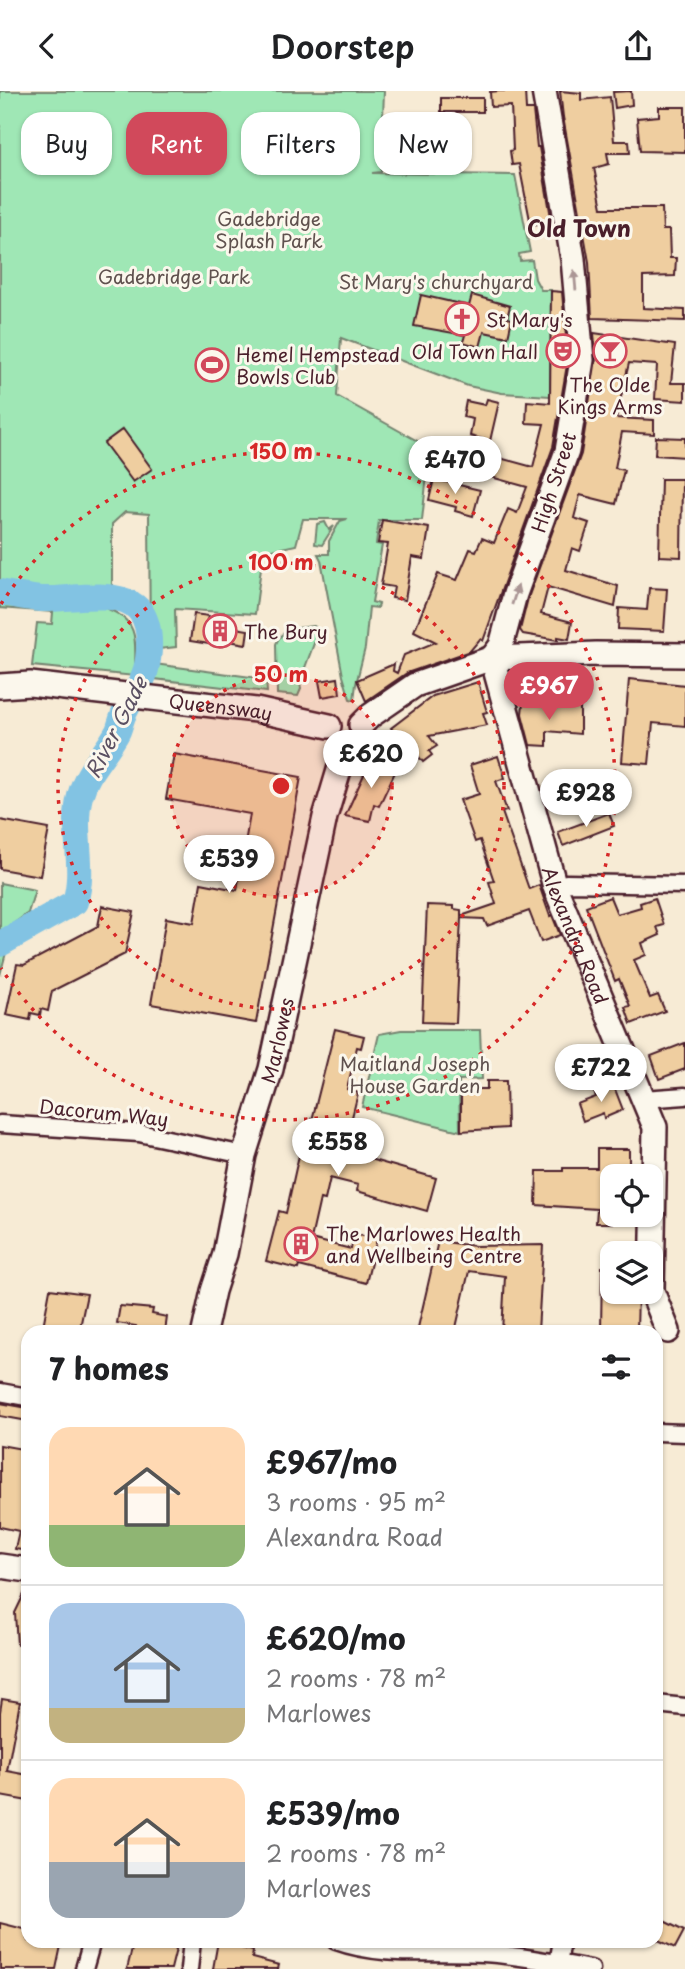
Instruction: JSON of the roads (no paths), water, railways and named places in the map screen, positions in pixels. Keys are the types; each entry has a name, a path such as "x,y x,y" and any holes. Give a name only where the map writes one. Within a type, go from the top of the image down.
{"street":[{"name":"High Street","path":"492,658 501,646 515,594 567,451 582,360 573,259 544,91"},
{"path":"361,725 415,685 492,658 596,654 685,655"},
{"name":"Alexandra Road","path":"492,658 555,887 655,1127 652,1291 670,1331"},
{"name":"Queensway","path":"0,671 30,684"},
{"name":"Queensway","path":"0,686 30,684 256,710 329,726"},
{"path":"345,713 357,718 361,725 359,740 346,747 337,745 331,740 329,726 336,716 345,713"},
{"name":"Marlowes","path":"206,1325 225,1254 244,1154 271,1069 326,817 346,747"},
{"path":"555,887 566,883 685,885"},
{"path":"643,1099 685,1096"},
{"name":"Dacorum Way","path":"0,1124 139,1133 244,1154"},
{"path":"0,1392 21,1396"},
{"path":"663,1432 685,1433"},
{"path":"0,1566 21,1569"},
{"path":"663,1705 685,1707"},
{"path":"84,1969 90,1948"},
{"path":"189,1969 191,1948"},
{"path":"371,1948 484,1953 591,1969"},
{"path":"558,1963 561,1948"}],"waterway":[{"name":"River Gade","path":"0,592 42,599 112,597 123,600 139,610 149,635 143,679 125,710 118,731 87,778 80,796 77,822 79,876 75,902 0,944"}],"place":[{"name":"St Mary's","path":"462,319"},
{"name":"Old Town Hall","path":"563,351"},
{"name":"The Olde Kings Arms","path":"610,351"},
{"name":"Hemel Hempstead Bowls Club","path":"212,365"},
{"name":"The Bury","path":"220,631"},
{"name":"The Marlowes Health and Wellbeing Centre","path":"301,1244"}],"district":[{"name":"Old Town","path":"579,227"}],"park label":[{"name":"Gadebridge Splash Park","path":"269,229"},
{"name":"Gadebridge Park","path":"174,276"},
{"name":"St Mary's churchyard","path":"436,281"},
{"name":"Maitland Joseph House Garden","path":"415,1074"}]}
